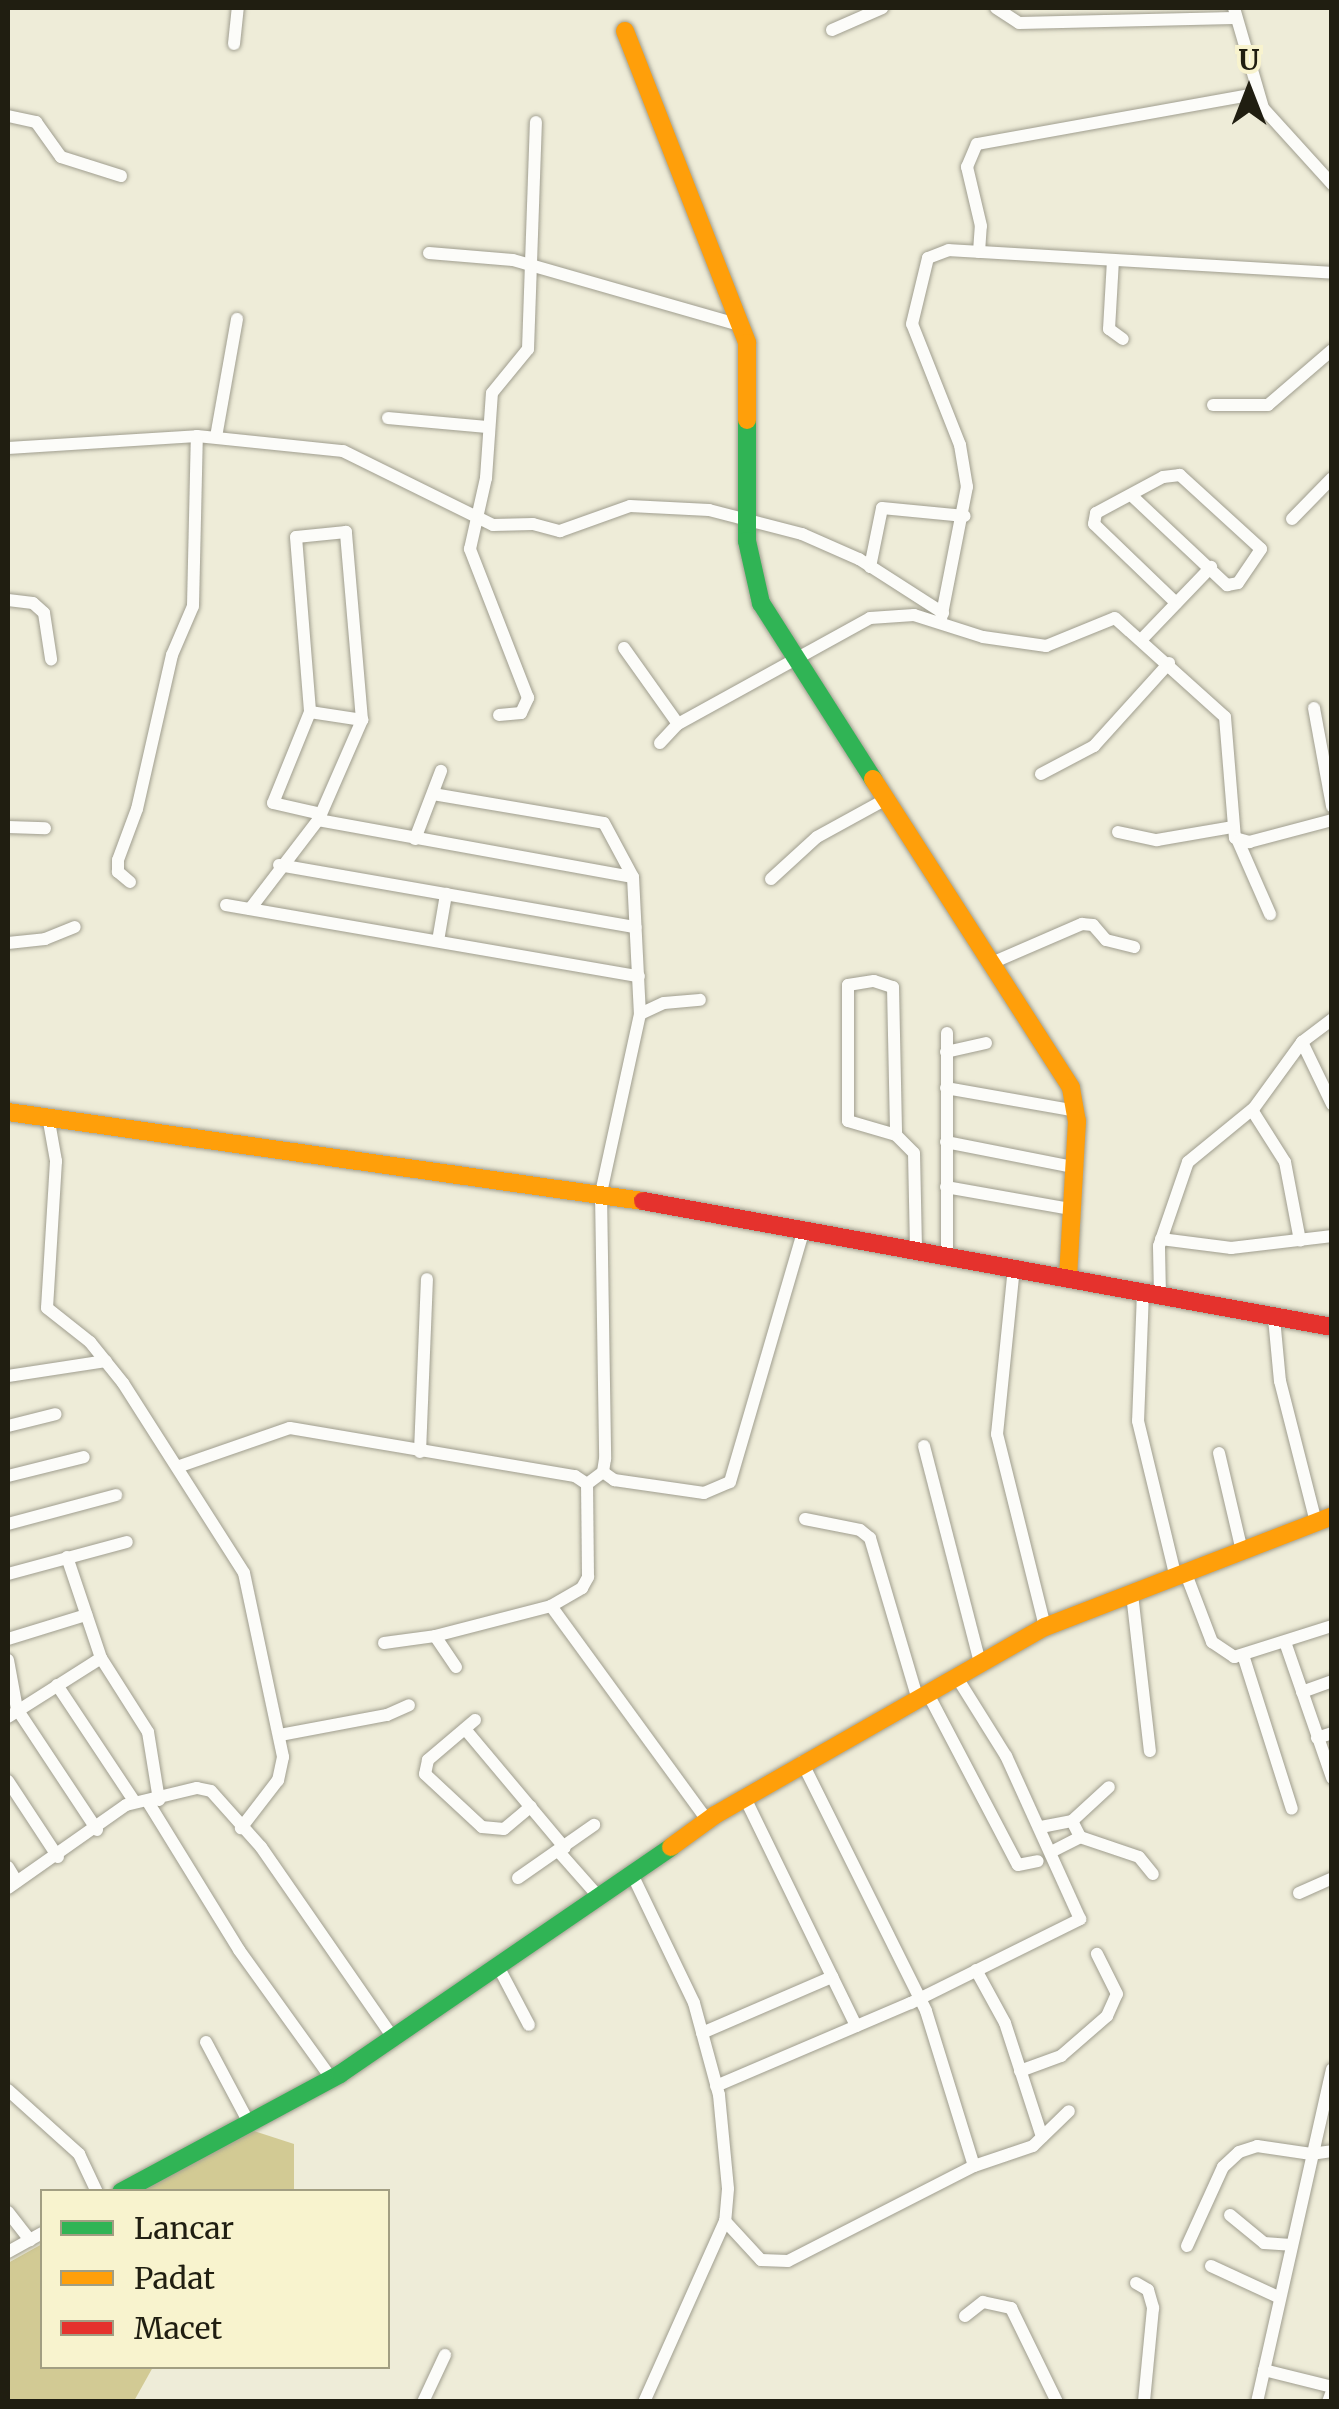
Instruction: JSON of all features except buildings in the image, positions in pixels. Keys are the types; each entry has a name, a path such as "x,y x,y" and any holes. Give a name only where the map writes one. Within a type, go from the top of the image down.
{"street":[{"path":"234,44 238,8"},
{"path":"832,30 882,8"},
{"path":"996,8 1019,24 1234,13 1256,94 1278,131 1332,184"},
{"path":"626,31 743,326 752,390 746,519 754,586 796,661 1054,1053 1076,1111 1068,1278"},
{"path":"979,252 981,226 967,168 977,144 1256,94"},
{"path":"8,116 36,122 61,157 121,176"},
{"path":"499,715 521,713 528,698 470,557 495,384 527,357 534,268 536,122"},
{"path":"942,616 965,516 964,459 912,313 928,258 939,251 979,252 1332,273"},
{"path":"428,254 502,257 639,291 743,326"},
{"path":"1113,260 1109,329 1124,340"},
{"path":"216,437 237,318"},
{"path":"1213,405 1268,405 1332,350"},
{"path":"388,418 487,428"},
{"path":"130,882 118,872 118,860 138,808 172,656 193,606 197,436"},
{"path":"8,448 197,436 358,456 477,521 560,532 647,504 746,519 802,534 870,567 942,616 1024,646 1057,645 1110,618 1142,638 1225,717 1235,834 1270,914"},
{"path":"1131,495 1234,585 1260,558 1260,546 1180,475 1131,495 1092,522 1176,603"},
{"path":"1292,519 1332,478"},
{"path":"870,567 882,508 965,516"},
{"path":"250,909 320,817 362,720 346,532 296,537 310,712 272,803 320,817 415,839 633,877"},
{"path":"1142,638 1211,567"},
{"path":"8,600 33,603 44,613 51,659"},
{"path":"660,743 678,724 870,618 942,616"},
{"path":"624,648 678,724"},
{"path":"1041,774 1094,746 1169,664"},
{"path":"1314,708 1332,806"},
{"path":"310,712 362,720"},
{"path":"415,839 441,770"},
{"path":"432,794 604,824 633,877 640,1014 601,1192 603,1472"},
{"path":"770,880 817,837 886,799"},
{"path":"1118,832 1157,840 1332,820"},
{"path":"8,827 45,828"},
{"path":"280,865 636,927"},
{"path":"438,942 446,894"},
{"path":"226,905 639,976"},
{"path":"994,962 1082,924 1097,928 1106,940 1134,947"},
{"path":"8,943 45,939 74,927"},
{"path":"896,1135 893,987 882,981 848,985 848,1121 896,1135 914,1153 916,1248"},
{"path":"640,1014 664,1003 700,1000"},
{"path":"1292,1809 1244,1658 1212,1642 1181,1576 1138,1422 1151,1294 1161,1239 1188,1162 1252,1110 1302,1042 1332,1020"},
{"path":"946,1033 946,1254"},
{"path":"1302,1042 1332,1104"},
{"path":"946,1052 986,1043"},
{"path":"946,1088 1076,1111"},
{"path":"1252,1110 1286,1162 1300,1241"},
{"path":"8,1112 601,1192 1332,1328"},
{"path":"48,1116 56,1161 45,1300 50,1315 106,1361 180,1466 244,1573 280,1735 278,1780 241,1828"},
{"path":"946,1142 1074,1166"},
{"path":"946,1187 1071,1209"},
{"path":"603,1472 614,1480 704,1493 730,1482 804,1228"},
{"path":"1161,1239 1232,1248 1332,1236"},
{"path":"1014,1267 997,1434 1045,1627"},
{"path":"420,1452 427,1279"},
{"path":"126,2189 394,2040 500,1970 706,1820 922,1694 1045,1627 1324,1519 1280,1382 1274,1318"},
{"path":"8,1376 106,1361"},
{"path":"8,1426 56,1414"},
{"path":"180,1466 284,1428 574,1476 587,1484"},
{"path":"924,1446 980,1662"},
{"path":"1219,1453 1242,1551"},
{"path":"8,1476 84,1456"},
{"path":"587,1484 603,1472"},
{"path":"384,1643 434,1636 552,1606 588,1578 587,1484"},
{"path":"8,1524 116,1495"},
{"path":"805,1519 860,1530 870,1538 922,1694 1018,1865 1038,1861"},
{"path":"8,1574 127,1542"},
{"path":"67,1558 101,1658 148,1732 147,1801"},
{"path":"1132,1594 1150,1752"},
{"path":"552,1606 706,1820"},
{"path":"8,1640 86,1614"},
{"path":"1244,1658 1332,1626"},
{"path":"434,1636 456,1666"},
{"path":"1285,1642 1332,1778"},
{"path":"12,1713 101,1658"},
{"path":"8,1660 12,1713 97,1830"},
{"path":"716,2086 920,1998 1080,1919 1042,1827 956,1676"},
{"path":"1302,1692 1332,1682"},
{"path":"57,1685 147,1801 239,1950 331,2078"},
{"path":"280,1735 388,1716 410,1705"},
{"path":"531,1806 504,1829 491,1830 425,1774 428,1760 470,1725 531,1806 562,1850 598,1896"},
{"path":"1317,1738 1332,1733"},
{"path":"802,1762 920,1998 974,2166"},
{"path":"8,1781 58,1857"},
{"path":"1042,1827 1072,1821 1109,1786"},
{"path":"8,1867 12,1885 147,1801 205,1789 261,1847 394,2040"},
{"path":"744,1796 856,2026"},
{"path":"1072,1821 1080,1837 1139,1858 1153,1874"},
{"path":"518,1878 594,1825"},
{"path":"1053,1851 1080,1837"},
{"path":"631,1872 685,1974 716,2086 728,2188 725,2220 644,2402"},
{"path":"1298,1894 1332,1878"},
{"path":"1020,2070 1061,2056 1107,2016 1117,1994 1097,1954"},
{"path":"500,1970 529,2025"},
{"path":"976,1970 1005,2024 1042,2137"},
{"path":"702,2033 832,1977"},
{"path":"206,2042 249,2122"},
{"path":"1257,2402 1332,2068"},
{"path":"8,2090 78,2154 96,2189"},
{"path":"725,2220 761,2260 788,2261 974,2166 1012,2157 1042,2137 1069,2111"},
{"path":"1187,2246 1223,2167 1238,2152 1257,2146 1311,2154 1332,2150"},
{"path":"8,2212 36,2237 8,2252"},
{"path":"1230,2215 1264,2243 1291,2245"},
{"path":"1212,2266 1278,2297"},
{"path":"1136,2284 1148,2290 1153,2308 1144,2402"},
{"path":"965,2316 984,2302 1011,2308 1057,2402"},
{"path":"424,2402 445,2354"},
{"path":"1264,2370 1332,2389 1328,2402"}],"shaded area":[{"path":"251,2130 294,2144 294,2189 143,2189"},
{"path":"40,2245 40,2369 152,2369 134,2401 8,2401 8,2263"}],"traffic: fast":[{"path":"747,420 747,541 761,603 873,779"},
{"path":"127,2189 340,2074 671,1847"}],"traffic: slow":[{"path":"625,31 747,343 747,420"},
{"path":"873,779 1071,1088 1077,1121 1068,1278"},
{"path":"8,1112 643,1201"},
{"path":"671,1847 715,1815 1045,1627 1332,1516"}],"traffic: jam":[{"path":"643,1201 1332,1327"}]}
